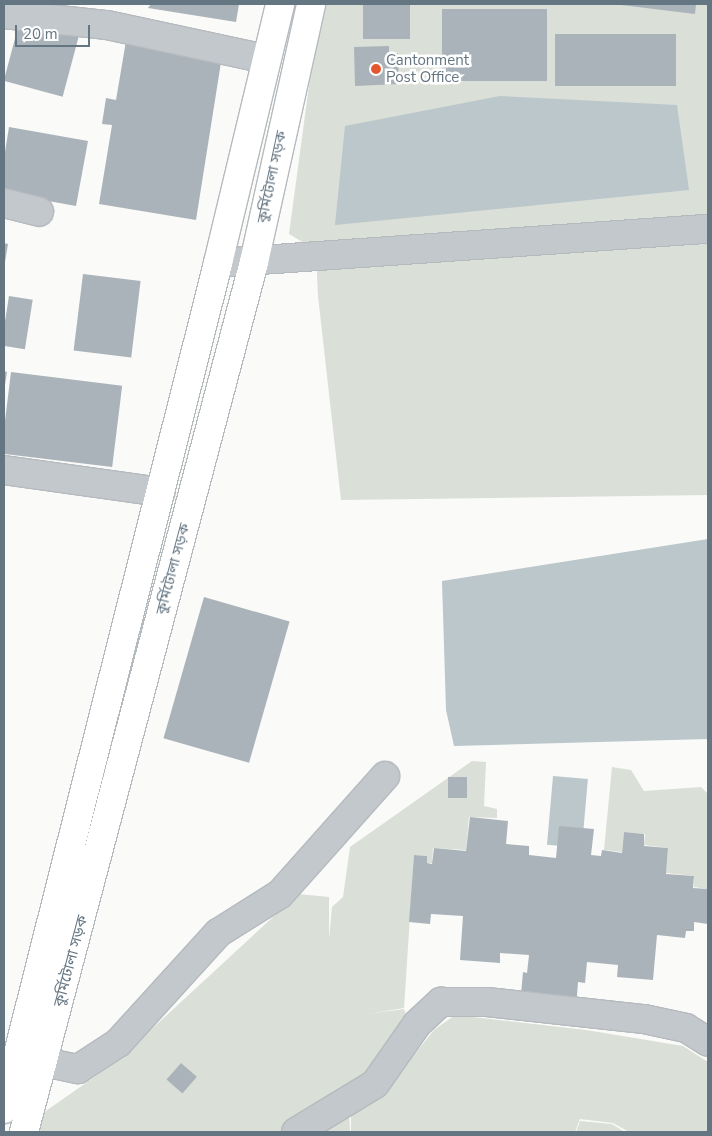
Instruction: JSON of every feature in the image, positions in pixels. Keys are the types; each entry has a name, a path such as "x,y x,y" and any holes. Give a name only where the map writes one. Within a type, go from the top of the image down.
{"main road":[{"name":"কুর্মিটোলা সড়ক","path":"4,1109 218,263 280,4"},
{"name":"কুর্মিটোলা সড়ক","path":"24,1132 254,262 311,4"}],"street":[{"path":"4,14 107,25 266,59"},
{"path":"4,203 39,212"},
{"path":"218,263 708,229"},
{"path":"4,470 160,492"},
{"path":"20,1047 44,1062 78,1069 118,1043 218,933 280,894 385,776"},
{"path":"296,1132 375,1084 417,1024 441,1002 487,1002 644,1019 686,1028 708,1042"}],"shaded area":[{"path":"320,4 708,4 708,495 341,500 318,296 316,250 289,234"},
{"path":"500,96 677,105 689,190 335,225 345,126"},
{"path":"708,539 708,739 454,746 446,710 442,581"},
{"path":"472,761 486,762 484,806 497,809 497,818 469,817 466,850 433,848 432,863 427,863 427,856 414,855 404,1008 367,1014 404,1009 409,1024 376,1063 348,1086 350,1132 36,1132 43,1113 116,1062 298,894 329,897 329,939 332,907 343,897 350,847"},
{"path":"612,767 631,770 644,791 701,787 708,794 708,889 694,887 694,876 666,873 668,848 644,845 645,834 624,832 622,852 604,850"},
{"path":"553,776 588,779 582,848 547,845"},
{"path":"455,1015 586,1030 683,1046 708,1062 708,1132 629,1132 613,1123 580,1119 575,1132 351,1132 351,1112 400,1072 434,1030"},
{"path":"580,1121 612,1124 625,1132 576,1132"}],"building":[{"path":"151,4 239,4 236,22 148,8"},
{"path":"363,4 410,4 410,39 363,39"},
{"path":"613,4 696,4 695,14"},
{"path":"442,9 547,9 547,81 442,81"},
{"path":"20,20 79,36 63,97 4,81"},
{"path":"555,34 676,34 676,86 555,86"},
{"path":"126,41 222,56 196,220 99,204 112,125 102,124 106,98 116,100"},
{"name":"Cantonment Post Office","path":"389,46 389,53 398,53 399,84 355,86 354,47"},
{"path":"9,127 88,141 76,206 4,193 4,158"},
{"path":"4,243 8,244 5,262 4,262"},
{"path":"83,274 141,281 131,357 74,350"},
{"path":"9,296 33,300 25,349 4,346 4,328"},
{"path":"4,371 7,372 5,385 4,385"},
{"path":"11,372 122,386 112,467 4,454 4,429"},
{"path":"204,597 290,622 249,763 163,738"},
{"path":"448,777 467,777 467,798 448,798"},
{"path":"470,817 508,821 506,844 529,846 529,855 556,858 559,826 594,829 591,855 601,856 602,850 622,853 624,832 644,834 644,846 668,848 666,874 694,876 693,888 708,889 708,924 694,922 694,931 686,931 685,938 657,935 653,980 617,977 618,965 587,962 585,983 578,982 575,1021 519,1016 523,972 527,973 529,955 500,953 500,963 460,960 463,916 431,914 430,924 409,922 414,855 427,856 427,863 432,864 434,848 466,851"},
{"path":"181,1063 197,1077 182,1093 167,1080"}],"place":[{"name":"Cantonment Post Office","path":"376,69"}]}
